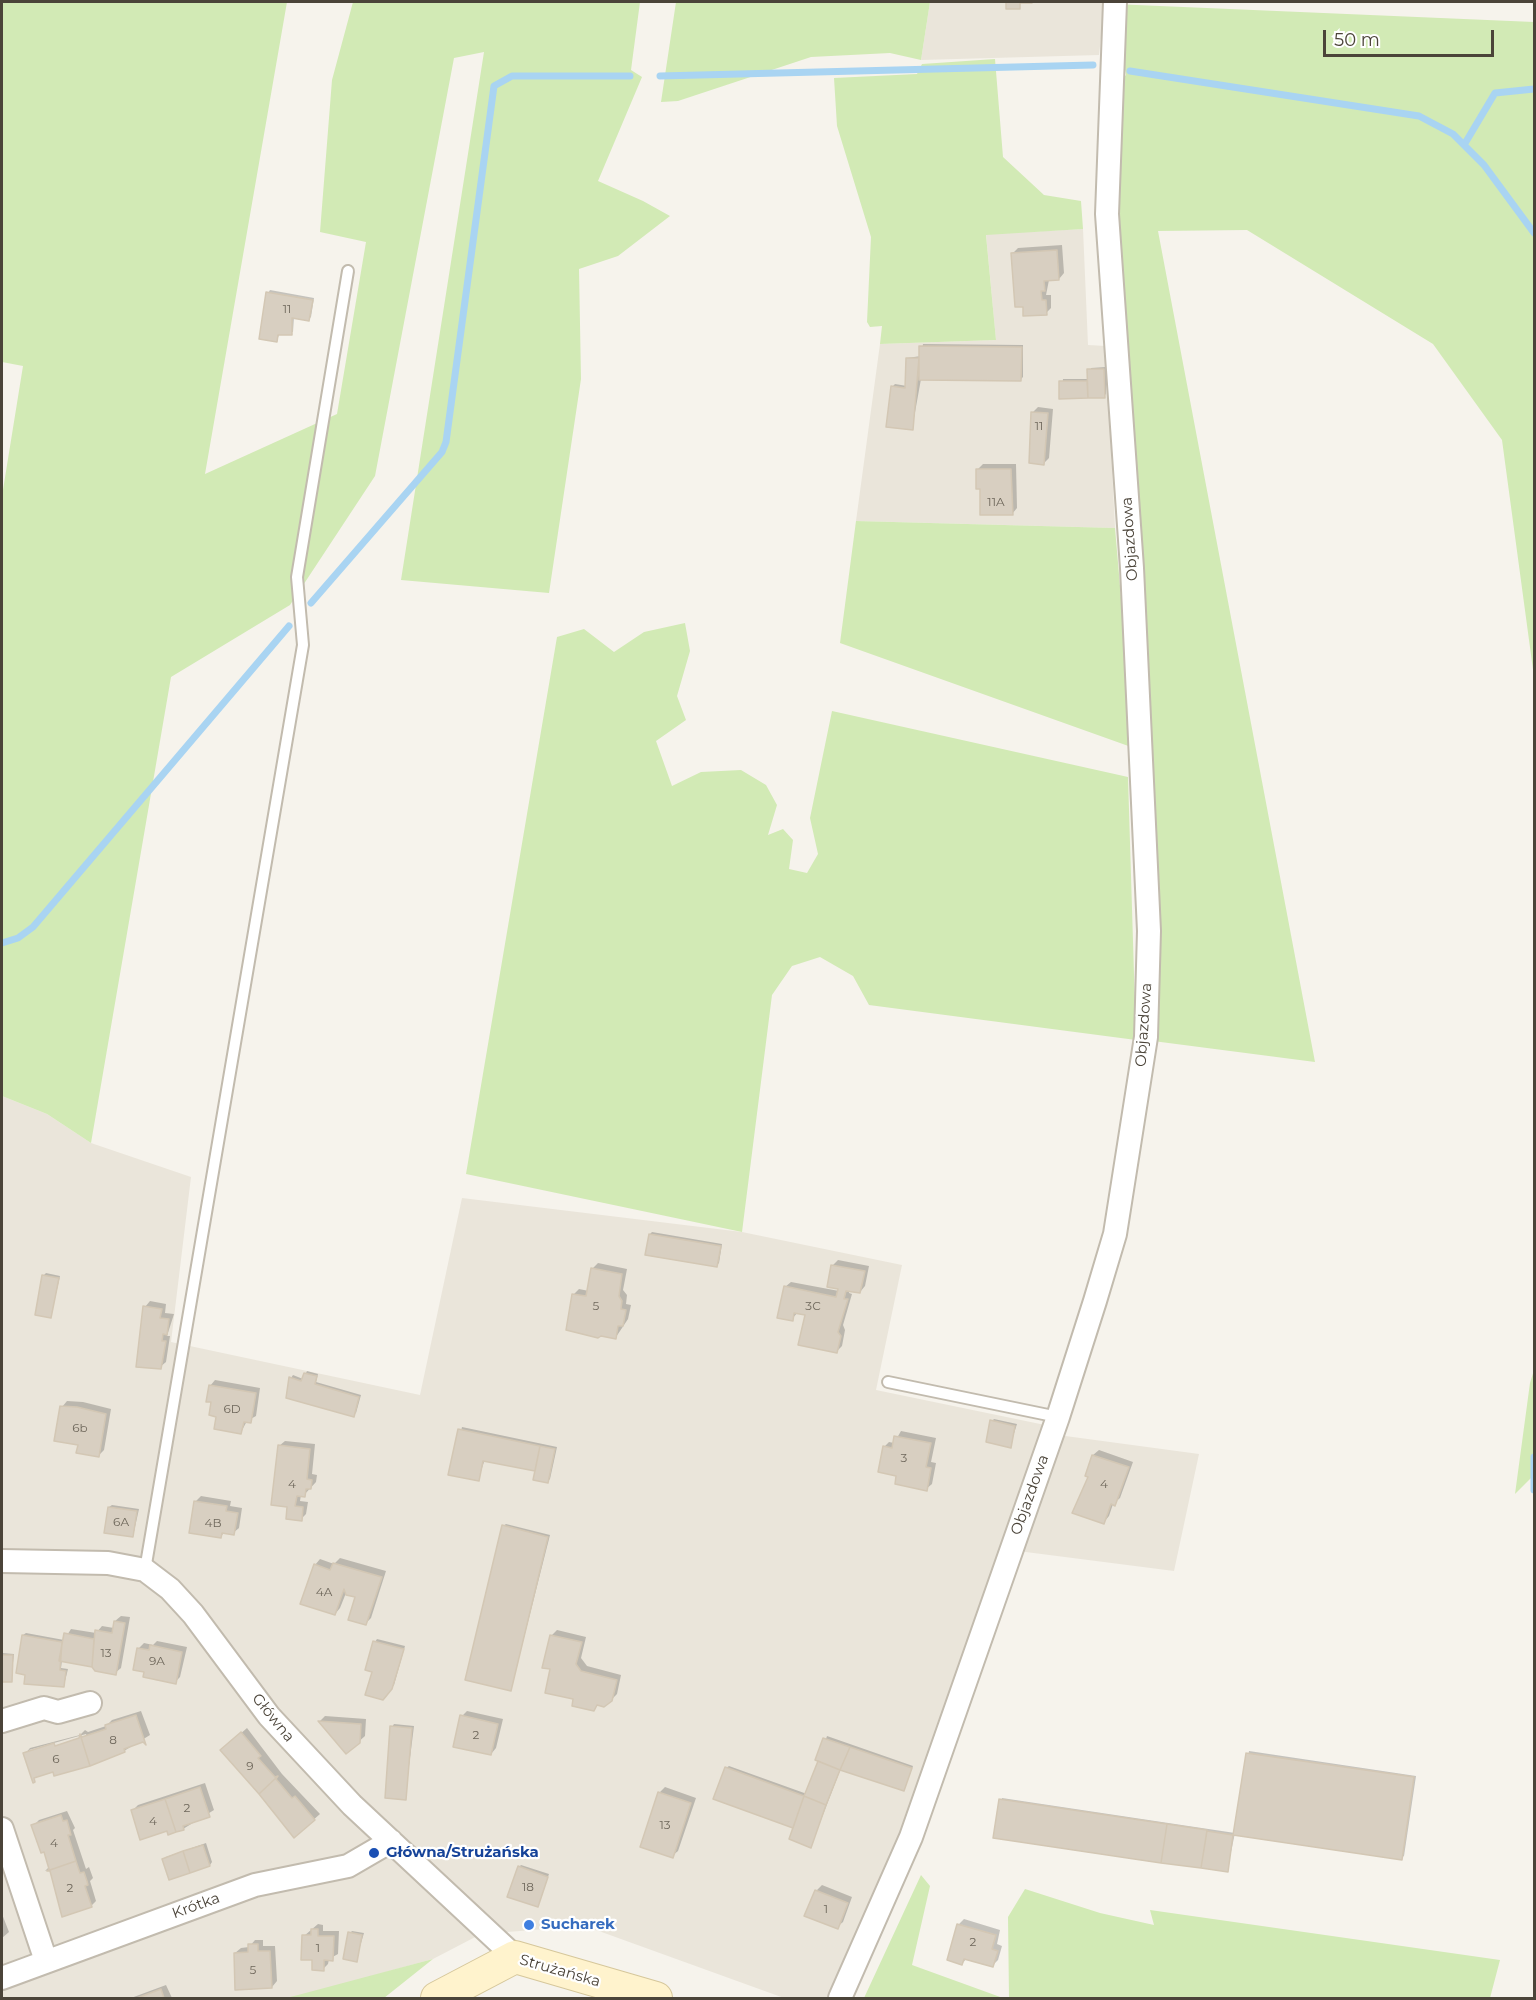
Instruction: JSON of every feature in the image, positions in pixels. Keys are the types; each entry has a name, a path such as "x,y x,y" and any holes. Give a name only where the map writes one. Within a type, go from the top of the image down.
{"main road":[{"name":"Strużańska","path":"437,1998 515,1957 656,1998"}],"street":[{"name":"Objazdowa","path":"840,1998 911,1837 1058,1417 1115,1234 1146,1037 1149,931 1132,568 1107,214 1115,2"},
{"name":"Główna","path":"2,1561 108,1563 145,1570 170,1589 193,1614 284,1732 352,1805 515,1957"},
{"path":"2,1721 44,1708 58,1712 90,1703"},
{"path":"2,1829 45,1961"},
{"name":"Krótka","path":"2,1977 255,1885 348,1866 391,1841"}],"lane":[{"path":"145,1570 303,645 297,576 348,271"},
{"path":"888,1382 1058,1417"}],"shaded area":[{"path":"930,2 1105,2 1099,55 921,60"},
{"path":"1083,229 1088,345 1106,346 1115,528 856,521 880,344 996,340 986,234"},
{"path":"2,1096 47,1114 91,1143 191,1177 171,1342 420,1395 462,1198 742,1232 902,1265 876,1390 1045,1425 922,1806 829,1998 784,1998 585,1926 481,1934 433,1959 293,1998 2,1998"},
{"path":"1058,1435 1199,1454 1174,1571 1018,1551"}],"green space":[{"path":"2,2 287,2 205,474 337,414 366,242 320,232 332,80 353,2 640,2 631,70 642,77 598,181 670,216 618,256 579,269 581,379 549,593 401,580 484,52 454,58 375,476 290,605 171,677 91,1143 47,1114 2,1096 2,496 23,366 2,362"},
{"path":"676,2 930,2 921,60 890,53 811,57 678,101 661,102"},
{"path":"1113,4 1534,22 1534,677 1502,440 1433,344 1247,230 1158,231 1315,1062 1153,1041 1160,978 1130,392 1117,235 1119,82 1126,75"},
{"path":"995,59 1003,157 1044,195 1081,201 1083,229 986,235 996,340 880,344 882,326 870,327 867,322 871,237 837,126 834,78 917,74 922,64"},
{"path":"856,521 1115,528 1134,748 840,643"},
{"path":"685,623 690,651 677,696 686,720 656,741 672,786 701,772 741,770 766,785 777,805 768,835 783,829 793,840 789,869 807,873 818,854 810,818 832,711 1128,777 1136,1040 869,1005 853,976 820,957 792,966 772,995 742,1232 466,1174 557,637 584,629 614,652 644,632"},
{"path":"1534,1370 1534,1475 1515,1494 1530,1383"},
{"path":"921,1875 930,1886 912,1965 1003,1998 864,1998"},
{"path":"1025,1889 1100,1913 1154,1925 1150,1910 1500,1960 1490,1998 1009,1998 1008,1917"},
{"path":"433,1959 384,1998 286,1998 298,1995"}],"building":[{"path":"1006,2 1032,3 1020,3 1020,9 1006,9"},
{"path":"1057,250 1059,280 1044,281 1045,291 1041,291 1042,300 1046,300 1047,315 1023,316 1023,307 1015,307 1011,253"},
{"path":"266,292 313,300 309,321 292,318 292,335 278,335 277,342 259,339"},
{"path":"919,346 1022,347 1021,381 919,380"},
{"path":"906,358 919,358 913,430 886,427 891,386 905,388"},
{"path":"1087,369 1104,369 1105,398 1088,398"},
{"path":"1059,381 1087,381 1088,398 1059,399"},
{"path":"1031,412 1048,413 1044,465 1029,463"},
{"path":"976,469 1011,469 1013,515 980,515 980,489 976,489"},
{"path":"649,1234 721,1246 717,1267 645,1255"},
{"path":"831,1265 865,1271 860,1293 846,1291 844,1299 848,1299 838,1332 841,1336 837,1353 798,1345 805,1315 794,1313 793,1321 777,1318 784,1286 836,1297 838,1289 827,1287"},
{"path":"591,1268 622,1274 619,1296 622,1301 621,1309 626,1310 623,1326 618,1326 616,1339 601,1336 598,1338 566,1330 572,1294 586,1296"},
{"path":"42,1275 59,1278 51,1318 35,1315"},
{"path":"143,1306 162,1309 160,1318 169,1319 167,1335 163,1334 162,1341 166,1341 161,1369 136,1367"},
{"path":"304,1373 317,1376 315,1384 359,1397 354,1417 286,1398 289,1377 301,1381"},
{"path":"209,1385 256,1393 251,1423 244,1422 241,1434 214,1429 216,1417 209,1415 211,1402 206,1402"},
{"path":"60,1406 77,1407 106,1414 99,1457 76,1453 78,1445 54,1441"},
{"path":"990,1420 1015,1426 1011,1448 986,1442"},
{"path":"458,1429 540,1446 535,1471 483,1461 479,1481 448,1475"},
{"path":"894,1436 931,1443 926,1467 931,1468 927,1491 895,1484 896,1476 878,1472 883,1446 892,1448"},
{"path":"278,1445 310,1449 307,1479 312,1480 311,1489 306,1489 305,1497 297,1496 295,1506 303,1507 302,1521 286,1519 287,1507 271,1505"},
{"path":"540,1446 555,1449 548,1483 533,1480"},
{"path":"1092,1455 1129,1467 1115,1506 1111,1504 1104,1524 1072,1513 1088,1477 1085,1476"},
{"path":"194,1501 227,1506 226,1511 238,1513 234,1535 222,1533 221,1538 189,1533"},
{"path":"108,1507 137,1511 133,1537 104,1533"},
{"path":"502,1525 548,1537 511,1691 465,1680"},
{"path":"333,1563 382,1577 366,1625 348,1620 355,1597 346,1595 344,1589 335,1615 300,1604 314,1564 330,1570"},
{"path":"114,1621 125,1623 116,1675 95,1671 92,1667 95,1630 112,1633"},
{"path":"64,1633 94,1639 92,1667 59,1661"},
{"path":"22,1635 62,1642 60,1670 66,1671 64,1687 24,1684 25,1675 16,1673"},
{"path":"550,1635 582,1642 576,1664 581,1671 617,1680 612,1701 604,1707 597,1705 594,1711 572,1706 573,1699 545,1693 550,1669 542,1668"},
{"path":"373,1641 404,1649 392,1689 383,1700 365,1695 372,1672 365,1670"},
{"path":"150,1645 182,1652 176,1684 143,1677 144,1672 133,1670 137,1648 149,1650"},
{"path":"2,1655 13,1655 12,1682 2,1682"},
{"path":"136,1715 146,1745 143,1742 124,1749 125,1752 90,1766 80,1734 82,1737 106,1729 105,1725"},
{"path":"460,1715 498,1724 491,1755 453,1747"},
{"path":"318,1721 361,1724 360,1743 346,1754"},
{"path":"390,1726 412,1728 406,1800 385,1798"},
{"path":"241,1732 261,1756 258,1758 275,1777 278,1776 259,1794 220,1750"},
{"path":"80,1734 90,1766 54,1776 53,1772 34,1778 33,1783 23,1753 79,1738"},
{"path":"823,1738 850,1747 840,1770 815,1760"},
{"path":"850,1747 912,1768 904,1791 840,1770"},
{"path":"1246,1753 1414,1777 1402,1860 1233,1835"},
{"path":"818,1761 840,1770 826,1805 804,1796"},
{"path":"725,1767 804,1796 793,1828 713,1799"},
{"path":"278,1776 276,1779 292,1798 295,1796 315,1820 294,1838 259,1794"},
{"path":"200,1787 210,1817 183,1826 184,1830 176,1832 165,1799"},
{"path":"658,1792 691,1803 673,1858 640,1847"},
{"path":"804,1796 826,1805 811,1848 789,1839"},
{"path":"165,1799 176,1832 168,1835 167,1831 140,1840 131,1810"},
{"path":"999,1799 1167,1824 1161,1863 993,1838"},
{"path":"61,1815 63,1821 67,1820 71,1835 68,1835 76,1861 47,1871 49,1869 44,1852 41,1853 31,1825"},
{"path":"1167,1824 1207,1830 1201,1868 1161,1863"},
{"path":"1207,1831 1233,1835 1228,1872 1201,1868"},
{"path":"203,1845 210,1866 190,1873 183,1851"},
{"path":"183,1851 190,1873 169,1880 162,1859"},
{"path":"76,1861 80,1873 84,1872 88,1885 85,1886 92,1907 62,1917 50,1871 47,1871"},
{"path":"518,1866 548,1877 538,1907 507,1897"},
{"path":"815,1890 848,1903 838,1929 804,1916"},
{"path":"957,1924 996,1935 992,1949 998,1951 993,1967 964,1959 962,1965 947,1960"},
{"path":"311,1929 318,1929 318,1936 334,1936 333,1961 324,1960 324,1971 312,1970 312,1960 301,1960 302,1935 311,1935"},
{"path":"348,1932 362,1935 357,1962 343,1959"},
{"path":"248,1944 258,1944 258,1951 270,1951 272,1988 235,1990 234,1953 248,1952"},
{"path":"161,1989 164,1998 137,1998"}],"waterway":[{"path":"660,76 1093,65"},
{"path":"1130,71 1419,116 1453,134 1484,165 1534,233"},
{"path":"311,603 442,452 446,442 494,86 512,76 630,76"},
{"path":"1464,145 1495,93 1534,89"},
{"path":"2,943 18,938 33,927 289,626"},
{"path":"1534,1457 1534,1490"}],"place":[{"name":"Główna/Strużańska","path":"374,1853"},
{"name":"Sucharek","path":"529,1925"}]}
